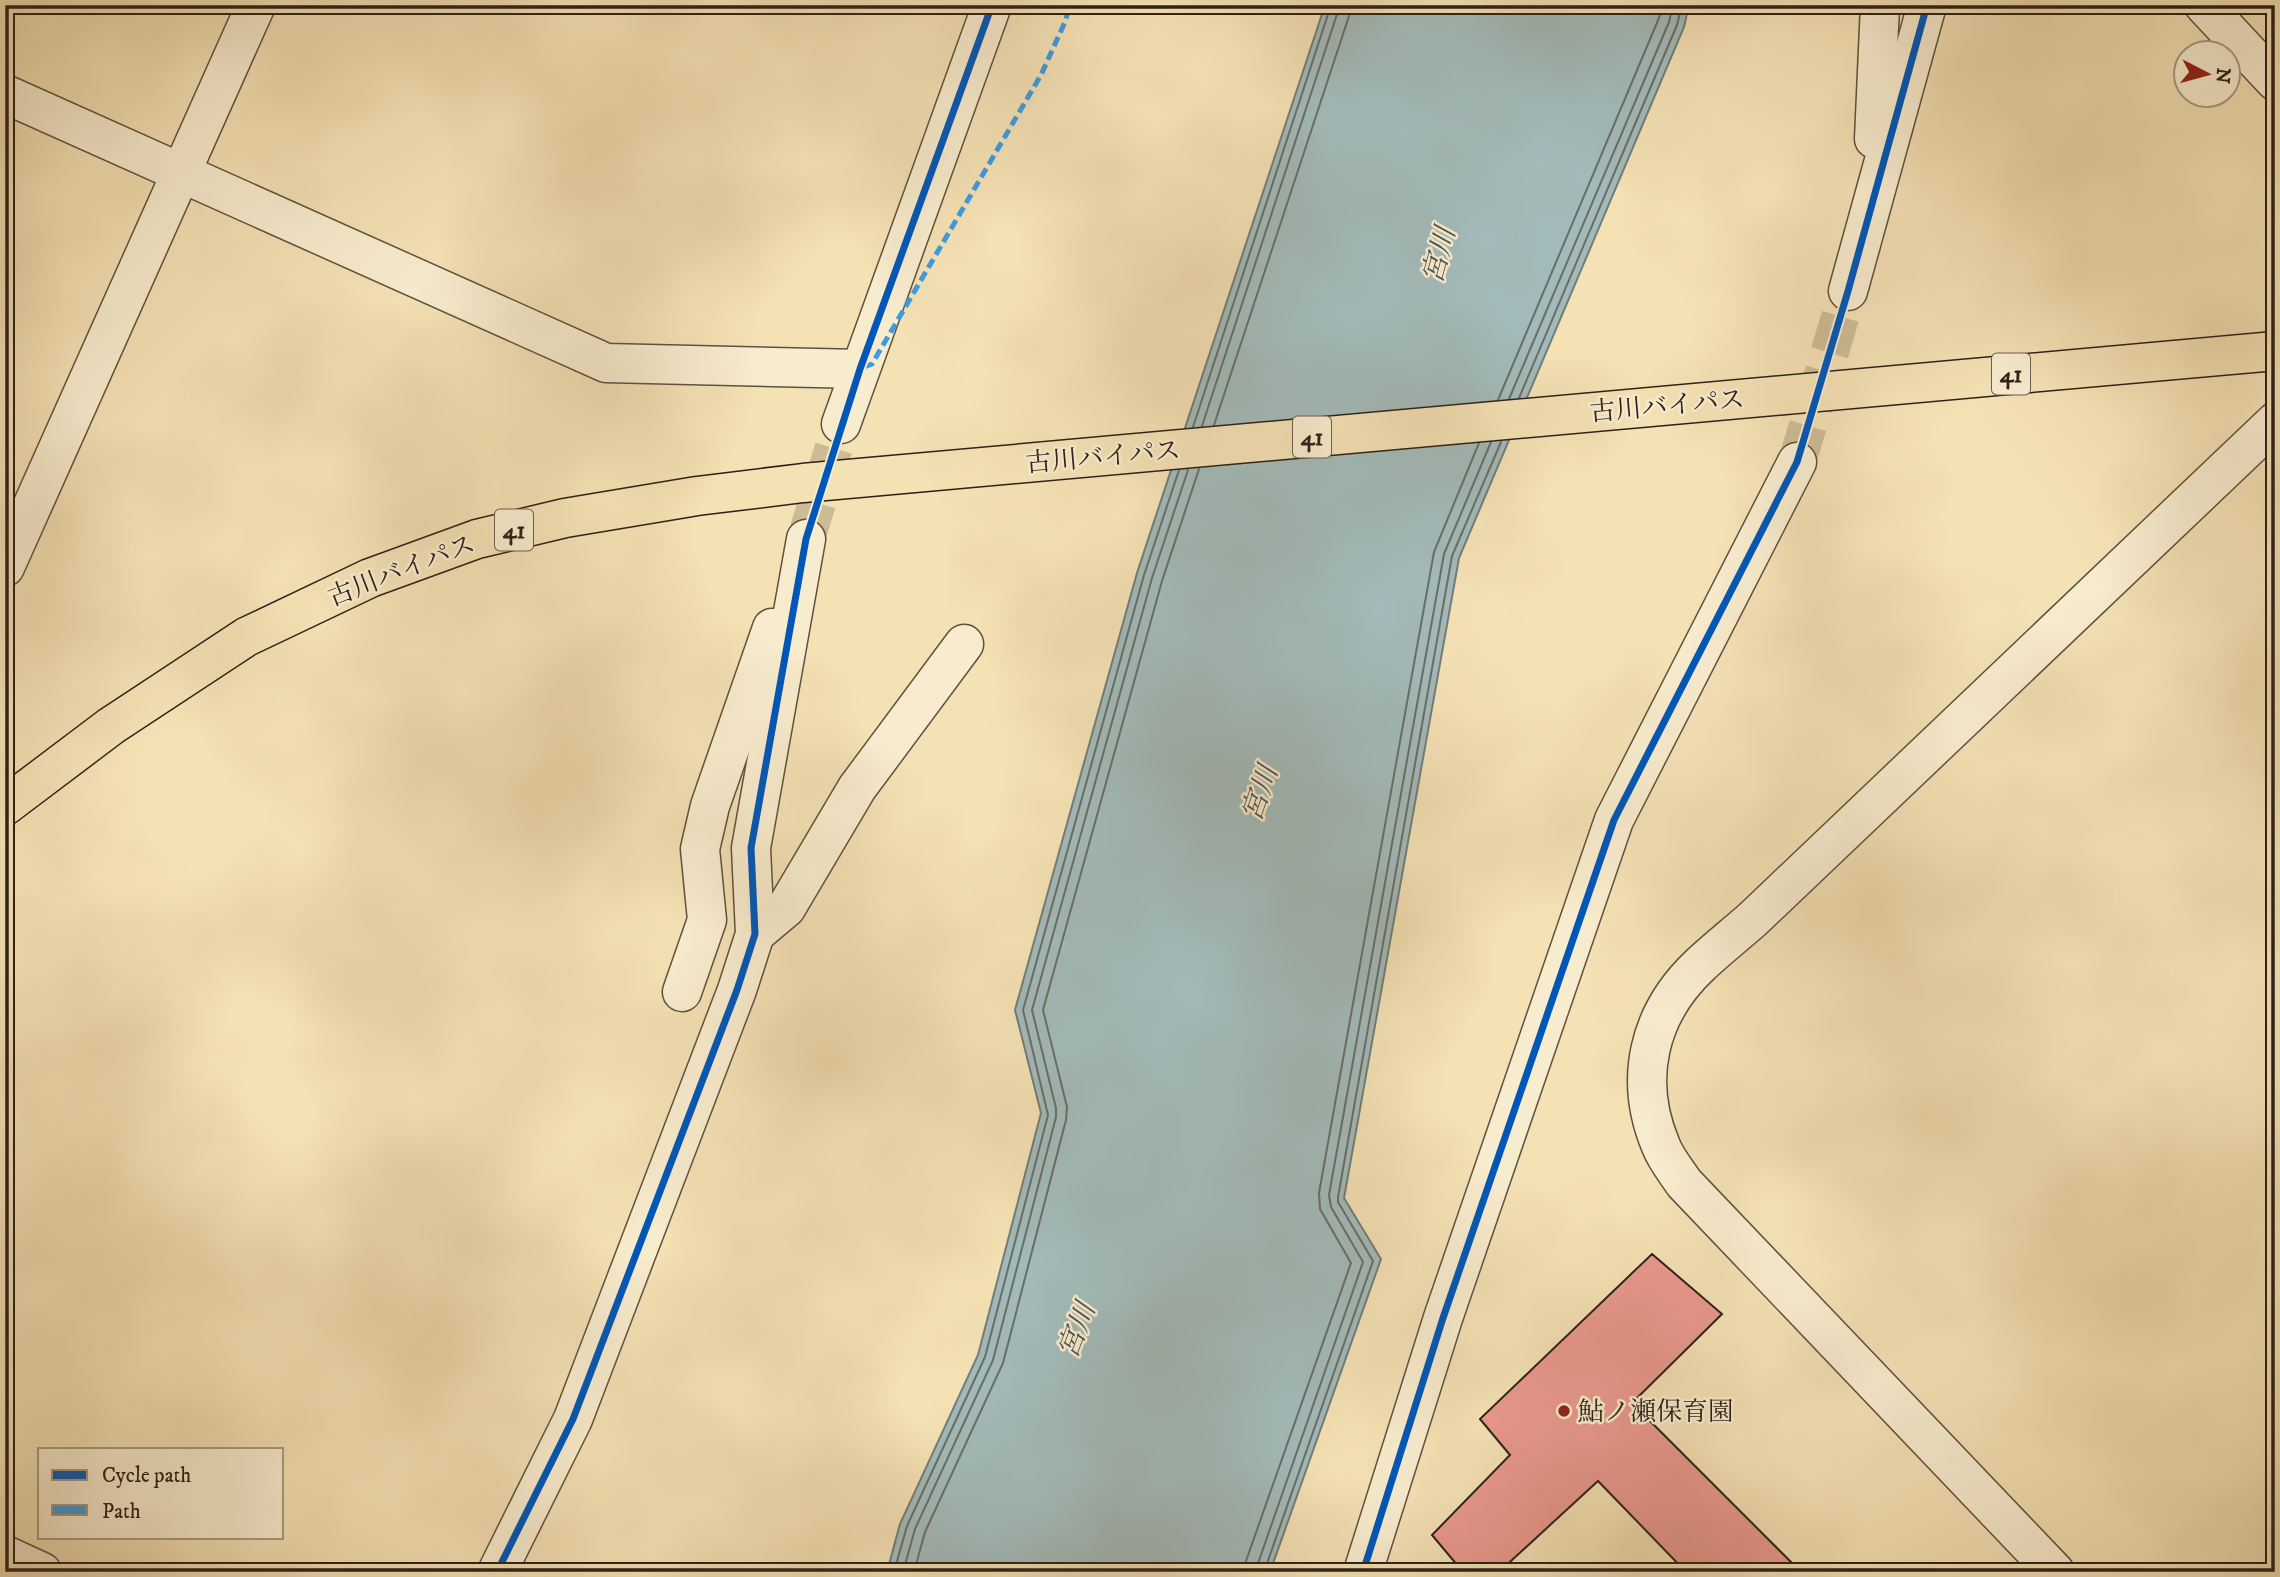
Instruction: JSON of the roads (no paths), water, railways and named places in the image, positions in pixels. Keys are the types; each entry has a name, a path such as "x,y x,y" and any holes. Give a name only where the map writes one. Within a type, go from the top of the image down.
{"highway":[{"name":"古川バイパス","path":"5,806 111,726 246,637 370,578 477,539 565,518 698,495 877,476 2275,351"}],"street":[{"path":"5,567 256,5"},
{"path":"841,424 992,5"},
{"path":"1870,207 1880,5"},
{"path":"1848,291 1927,5"},
{"path":"2204,5 2275,80"},
{"path":"5,94 606,363 860,369"},
{"path":"2054,1572 1684,1183 1662,1148 1650,1114 1645,1082 1651,1043 1666,1007 1698,966 1753,919 2275,423"},
{"path":"1363,1572 1443,1318 1614,820 1797,461"},
{"path":"497,1572 573,1419 732,1003 755,934 751,848 806,539"},
{"path":"682,992 707,920 700,849 710,806 768,636 798,580"},
{"path":"755,934 786,908 857,788 964,644"},
{"path":"5,1555 42,1572"}],"water":[{"name":"宮川","path":"1325,5 1689,5 1684,27 1459,558 1344,1198 1381,1259 1270,1572 887,1572 900,1524 978,1355 1041,1113 1015,1010 1137,573"}],"tunnel":[{"path":"1797,462 1848,291"},
{"path":"806,539 841,424"}],"place":[{"name":"鮎ノ瀬保育園","path":"1564,1411"}]}
